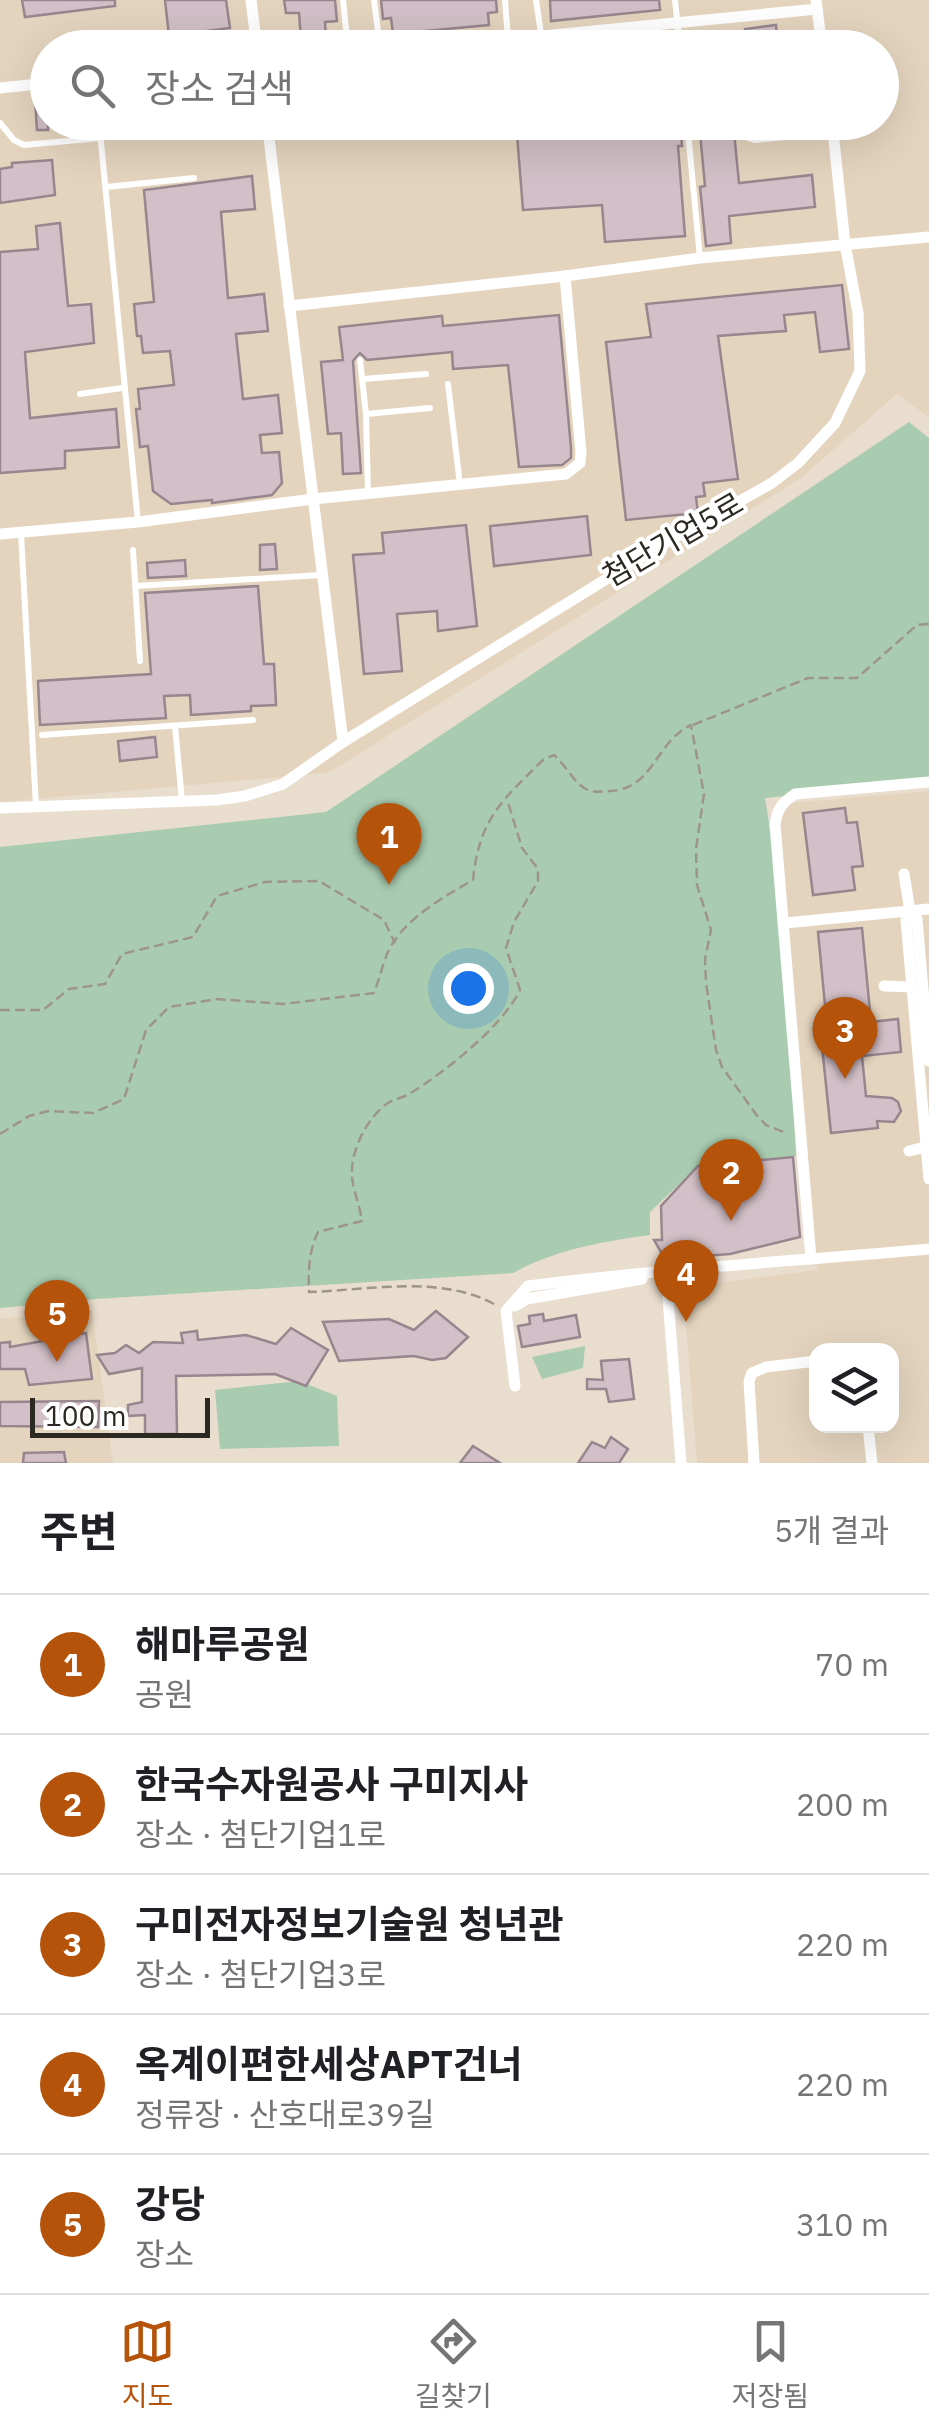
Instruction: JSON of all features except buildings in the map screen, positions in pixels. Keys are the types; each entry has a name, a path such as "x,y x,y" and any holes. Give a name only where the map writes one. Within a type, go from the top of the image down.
{"street":[{"path":"252,0 255,30"},
{"path":"600,30 816,4 820,30"},
{"path":"0,88 30,85"},
{"path":"268,140 343,742"},
{"name":"첨단기업5로","path":"0,808 231,798 283,784 343,742 658,548 772,483 834,423 860,372 858,314 845,244 833,140"},
{"path":"289,306 700,258 929,238"},
{"path":"0,534 571,472 580,463 581,442 565,276"},
{"path":"811,1260 775,825 782,803 795,794 929,782"},
{"path":"904,874 911,911 918,919 926,965 929,1061"},
{"path":"785,923 929,910"},
{"path":"911,911 906,920 929,1179"},
{"path":"884,986 912,987"},
{"path":"908,1151 928,1146"},
{"path":"515,1386 506,1312 528,1286 929,1248"},
{"path":"666,1273 682,1463"},
{"path":"754,1463 749,1381 752,1373 766,1366 809,1362"},
{"path":"869,1433 872,1463"}],"lane":[{"path":"343,0 346,30"},
{"path":"374,0 378,30"},
{"path":"505,0 507,30"},
{"path":"536,0 540,30"},
{"path":"675,0 679,30"},
{"path":"0,123 24,146 81,140"},
{"path":"100,140 138,522"},
{"path":"689,140 700,258"},
{"path":"106,187 194,178"},
{"path":"360,360 368,494"},
{"path":"363,380 426,374"},
{"path":"448,384 460,486"},
{"path":"80,394 122,388"},
{"path":"366,414 430,408"},
{"path":"21,532 36,806"},
{"path":"133,550 140,661"},
{"path":"136,586 322,575"},
{"path":"42,735 253,720"},
{"path":"175,726 182,801"}],"path":[{"path":"0,1134 28,1116 48,1111 93,1113 124,1099 146,1030 169,1007 217,999 283,1004 374,993 388,951 406,929 443,898 473,880 477,845 488,821 543,760 554,756 581,786 594,792 628,790 644,776 671,738 691,725 808,678 857,678 917,626 929,624"},
{"path":"691,725 704,794 696,850 697,885 711,930 705,959 716,1050 722,1067 758,1117 766,1125 802,1139"},
{"path":"506,1312 478,1296 436,1287 309,1292 309,1280 312,1244 318,1232 362,1221 352,1177 355,1148 372,1121 388,1103 408,1095 483,1035 512,1009 520,990 506,948 514,922 538,882 538,869 522,848 507,797"},
{"path":"0,1010 43,1010 68,989 105,984 122,954 192,937 216,896 265,882 318,881 384,920 395,943"}],"shaded area":[{"path":"0,0 929,0 929,417 897,394 801,478 328,773 0,802"},
{"path":"929,791 929,1463 697,1463 683,1287 817,1270 780,814 791,803"},
{"path":"92,1310 113,1463 0,1463 0,1319"}],"green space":[{"path":"909,422 929,438 929,782 765,798 785,923 796,1156 698,1166 650,1212 650,1235 563,1252 513,1273 0,1308 0,847 326,812"},
{"path":"585,1346 583,1368 542,1379 532,1357"},
{"path":"299,1381 337,1396 339,1446 220,1449 215,1390"}],"place":[{"name":"해마루공원","path":"389,885"},
{"name":"구미전자정보기술원 청년관","path":"845,1079"},
{"name":"한국수자원공사 구미지사","path":"731,1221"},
{"name":"옥계이편한세상APT건너","path":"686,1322"},
{"name":"강당","path":"57,1362"}]}
